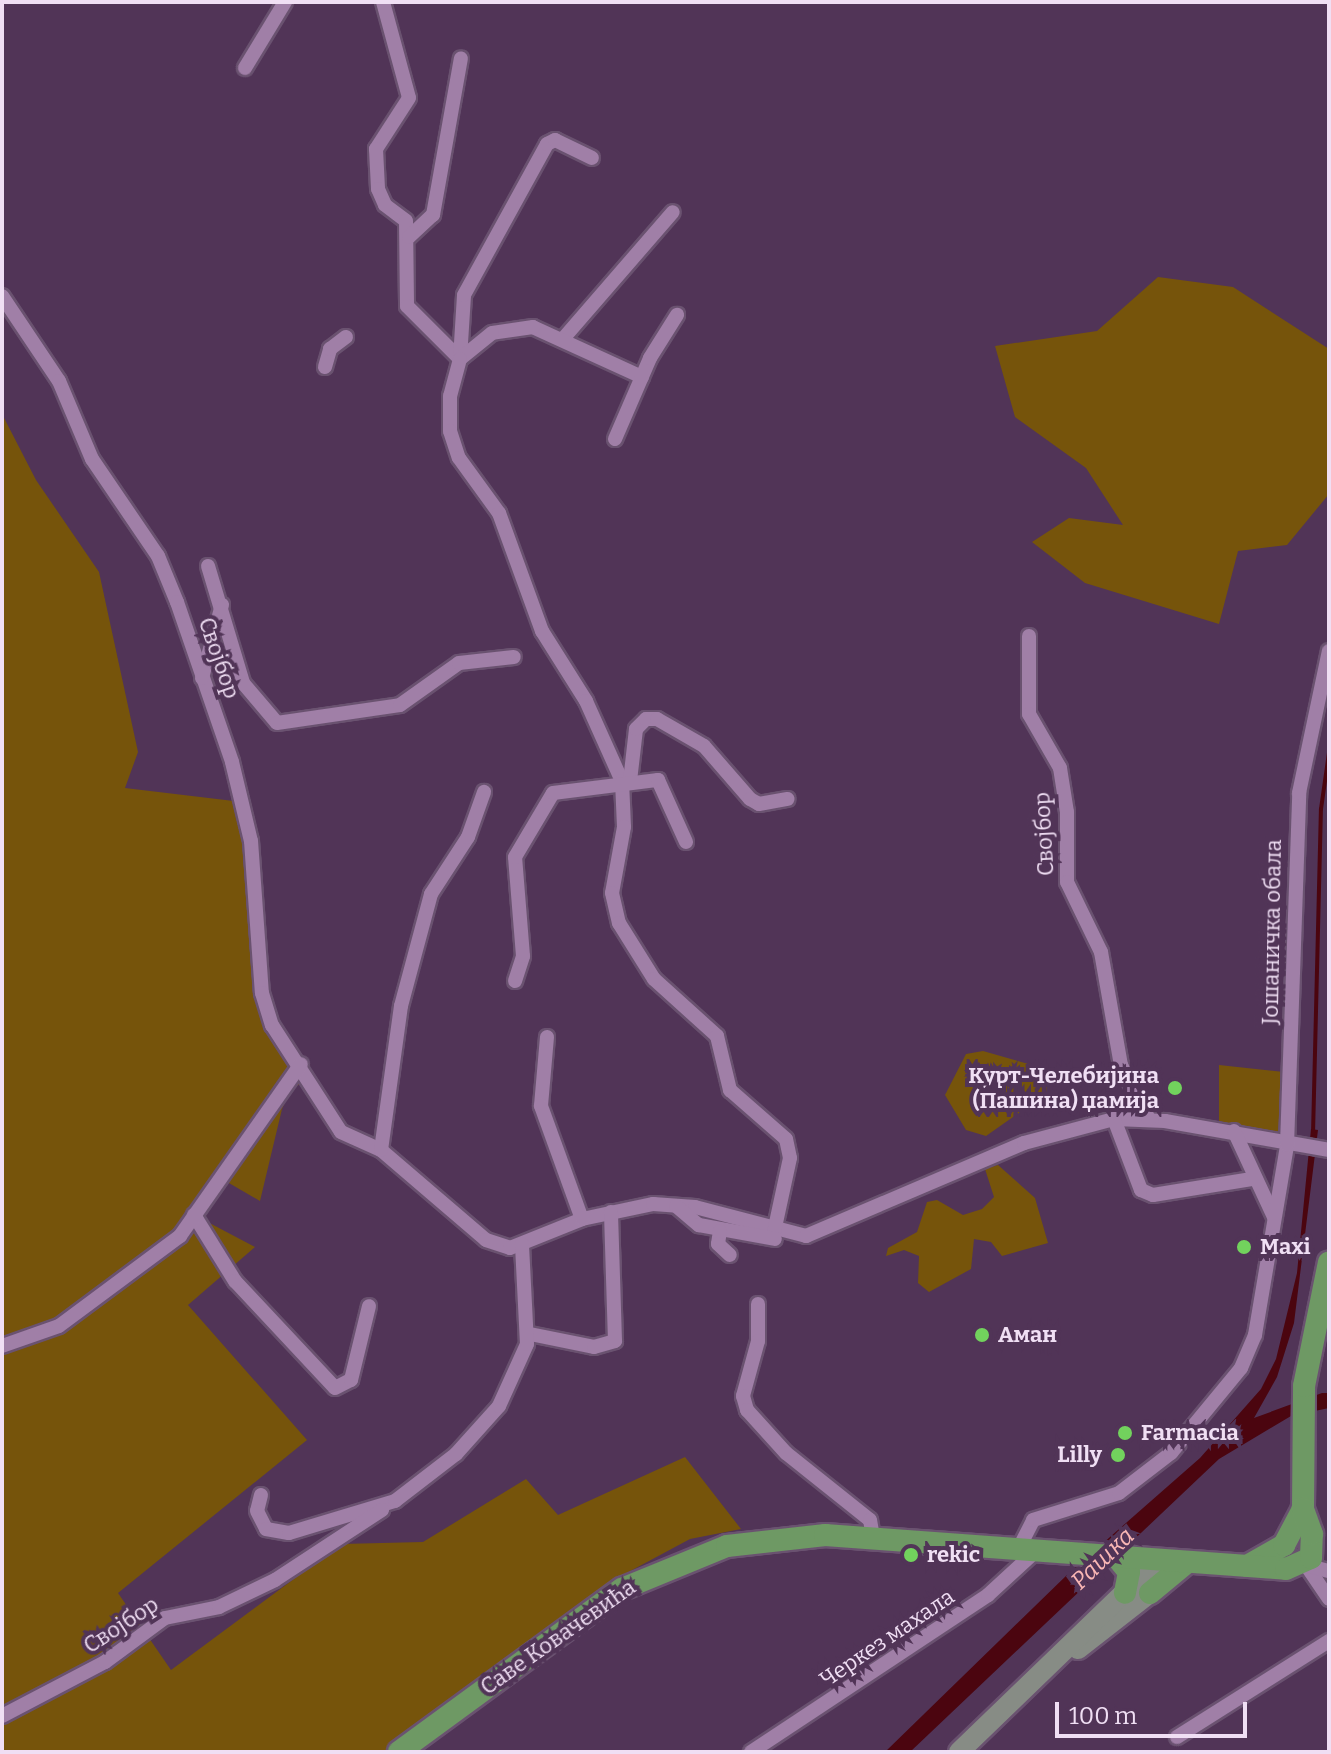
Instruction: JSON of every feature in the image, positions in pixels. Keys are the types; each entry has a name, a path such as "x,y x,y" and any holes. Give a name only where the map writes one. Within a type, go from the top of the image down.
{"main road":[{"path":"1306,1565 1313,1545 1303,1509 1301,1429 1304,1386 1329,1262"},
{"path":"1246,1566 1284,1545 1303,1509"},
{"name":"Саве Ковачевића","path":"399,1752 599,1604 656,1571 766,1537 873,1537 1039,1549 1126,1571 1158,1560 1185,1564 1306,1565"},
{"path":"1150,1593 1185,1564"}],"street":[{"path":"245,68 285,2"},
{"path":"383,2 409,98 376,149 378,189 385,205 406,221 409,237 407,306 460,359"},
{"path":"409,237 433,215 461,58"},
{"path":"592,158 555,140 547,144 464,295 460,359 450,396 452,442 499,513 542,631 586,701 626,781"},
{"path":"562,340 673,212"},
{"name":"Својбор","path":"2,296 59,381 92,459 158,556 232,762 257,871 265,1008 301,1064 331,1122 381,1150 486,1240 503,1248 522,1244"},
{"path":"615,439 642,377 677,315"},
{"path":"460,359 480,339 508,329 533,327 642,377"},
{"path":"325,367 330,349 346,337"},
{"path":"208,566 243,683 277,723 400,705 459,663 514,657"},
{"path":"202,678 222,605"},
{"name":"Својбор","path":"1029,636 1029,714 1060,768 1067,882 1101,952 1121,1065 1149,1119"},
{"name":"Јошаничка обала","path":"1274,1217 1287,1145 1299,793 1329,651"},
{"path":"774,1232 790,1158 786,1139 730,1090 717,1036 654,979 615,913 626,781 636,729 646,719 657,719 704,746 750,799 759,804 788,799"},
{"path":"515,981 523,956 515,857 553,793 626,781 658,780 686,842"},
{"path":"381,1150 401,1006 431,894 468,837 484,792"},
{"path":"547,1037 541,1106 582,1219"},
{"path":"2,1346 59,1326 133,1274 180,1236 301,1064"},
{"path":"1114,1119 1141,1190 1153,1195 1252,1179"},
{"path":"676,1206 693,1222 720,1231 790,1236 828,1230 1024,1143 1114,1119 1149,1119 1234,1131 1287,1145 1328,1150"},
{"path":"1234,1131 1252,1179 1274,1217"},
{"path":"611,1212 615,1341 594,1347 530,1334 522,1244 582,1219 611,1212 676,1206 790,1236"},
{"path":"194,1215 235,1281 335,1388 351,1380 369,1306"},
{"name":"Черкез махала","path":"751,1752 988,1595 1039,1549 1033,1520 1119,1493 1204,1417 1241,1368 1255,1335 1274,1217"},
{"path":"720,1231 718,1244 730,1255"},
{"path":"758,1304 743,1396 755,1422 870,1520 873,1537"},
{"name":"Својбор","path":"261,1495 259,1518 273,1532 301,1530 386,1503 419,1488 489,1420 530,1334"},
{"name":"Својбор","path":"2,1716 105,1662 165,1618 219,1607 275,1580 386,1503"},
{"path":"959,1752 1044,1669 1126,1571 1158,1560"},
{"path":"1044,1669 1150,1593 1158,1560"},
{"path":"1306,1565 1329,1571"},
{"path":"1306,1565 1329,1599"},
{"path":"1177,1737 1329,1641"}],"shaded area":[{"path":"1158,277 1233,287 1329,349 1329,494 1287,545 1238,551 1219,624 1085,583 1032,542 1069,518 1123,525 1086,468 1015,417 995,346 1097,331"},
{"path":"2,414 36,480 99,572 138,752 125,788 242,802 262,993 309,1077 290,1091 282,1109 260,1201 222,1179 200,1218 255,1247 188,1305 307,1440 118,1593 171,1670 341,1544 423,1542 526,1479 558,1515 685,1457 741,1529 690,1539 608,1583 384,1752 2,1752"},
{"path":"983,1051 1032,1065 1047,1087 1046,1094 986,1136 966,1130 945,1095 966,1054"},
{"path":"1219,1065 1284,1072 1278,1135 1219,1121"},
{"path":"998,1165 1035,1198 1048,1243 1002,1256 991,1242 974,1239 971,1269 929,1292 918,1283 919,1256 904,1250 886,1256 888,1248 917,1232 927,1202 937,1200 963,1215 982,1209 994,1197 985,1169"}],"water":[{"name":"Рашка","path":"1311,1129 1318,1130 1294,1323 1277,1377 1254,1418 1322,1393 1329,1393 1329,1408 1291,1416 1219,1459 910,1752 885,1752 1069,1573 1200,1458 1261,1389 1276,1359 1297,1273"}],"waterway":[{"path":"1313,1134 1321,809 1329,753"}],"place":[{"name":"Курт-Челебијина (Пашина) џамија","path":"1175,1088"},
{"name":"Maxi","path":"1244,1247"},
{"name":"Аман","path":"982,1335"},
{"name":"Farmacia","path":"1125,1433"},
{"name":"Lilly","path":"1118,1455"},
{"name":"rekic","path":"911,1555"}]}
